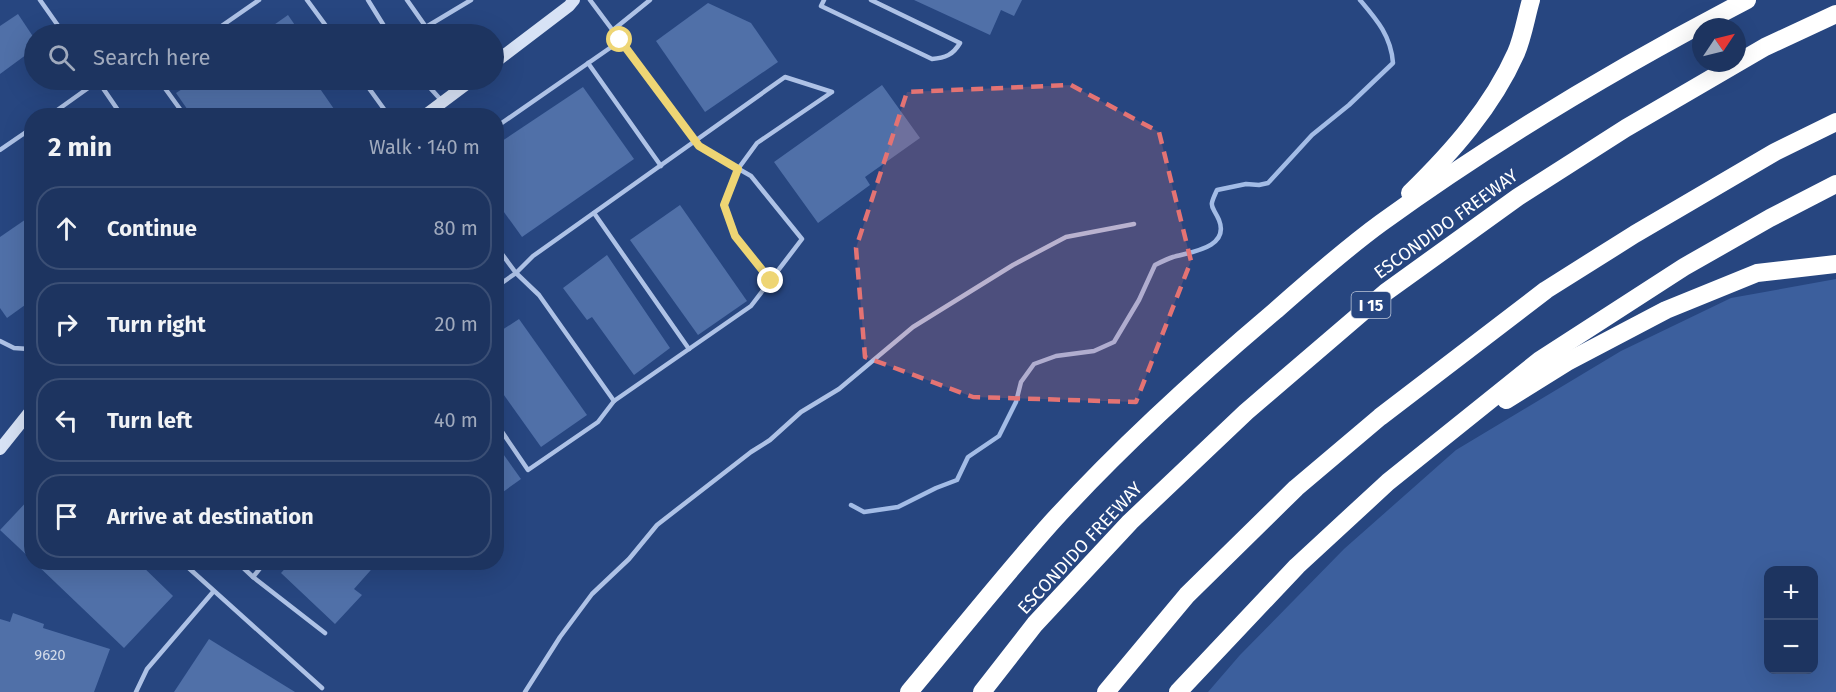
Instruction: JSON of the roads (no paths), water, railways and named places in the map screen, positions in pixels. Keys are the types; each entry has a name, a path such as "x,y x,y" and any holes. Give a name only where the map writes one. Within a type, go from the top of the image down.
{"highway":[{"path":"1380,224 1449,155 1484,109 1516,52 1531,0"},
{"path":"911,692 1051,524 1100,472 1232,347 1335,259 1380,224 1465,165 1583,91 1677,37 1748,0"},
{"name":"ESCONDIDO FREEWAY","path":"982,692 1035,624 1130,522 1246,412 1386,292 1518,197 1626,128 1765,47 1836,14"},
{"path":"1106,692 1187,595 1296,488 1380,417 1546,290 1635,234 1774,152 1836,122"},
{"path":"1178,692 1297,566 1388,482 1540,360 1684,267 1836,184"},
{"path":"1435,443 1567,362 1666,310 1757,273 1836,264"}],"street":[{"path":"504,55 574,0"},
{"path":"434,108 458,90"},
{"path":"0,449 24,422"}],"lane":[{"path":"40,0 57,24"},
{"path":"224,24 258,0"},
{"path":"307,0 325,24"},
{"path":"368,0 383,24"},
{"path":"407,0 424,24"},
{"path":"431,24 471,0"},
{"path":"504,435 528,470 598,422 614,400 751,306 802,239 750,176 699,146 591,0"},
{"path":"613,30 650,0"},
{"path":"824,0 821,6 932,59 945,58 956,50 960,43 871,0"},
{"path":"504,121 620,40"},
{"path":"588,63 661,166"},
{"path":"504,281 533,256 785,77 832,92 757,143 738,169 724,205 735,236 771,281"},
{"path":"60,108 85,90"},
{"path":"104,90 117,108"},
{"path":"166,90 179,108"},
{"path":"370,90 383,108"},
{"path":"432,90 442,102"},
{"path":"0,150 24,134"},
{"path":"594,213 689,349"},
{"path":"525,692 560,637 592,594 629,559 657,525 751,452 770,440 801,412 839,389 913,327 1013,265 1066,237 1134,224"},
{"path":"504,257 516,273 539,296 614,400"},
{"path":"0,341 14,348 24,349"},
{"path":"190,570 322,688"},
{"path":"246,570 325,633"},
{"path":"253,577 259,570"},
{"path":"136,692 147,669 213,592"}],"waterway":[{"path":"851,505 864,512 898,507 957,480 968,457 999,436 1016,402 1021,382 1034,364 1056,356 1094,351 1114,342 1139,300 1155,265 1214,243 1221,229 1212,204 1217,190 1246,184 1268,183 1312,135 1349,105 1393,63 1386,36 1360,0"}]}
